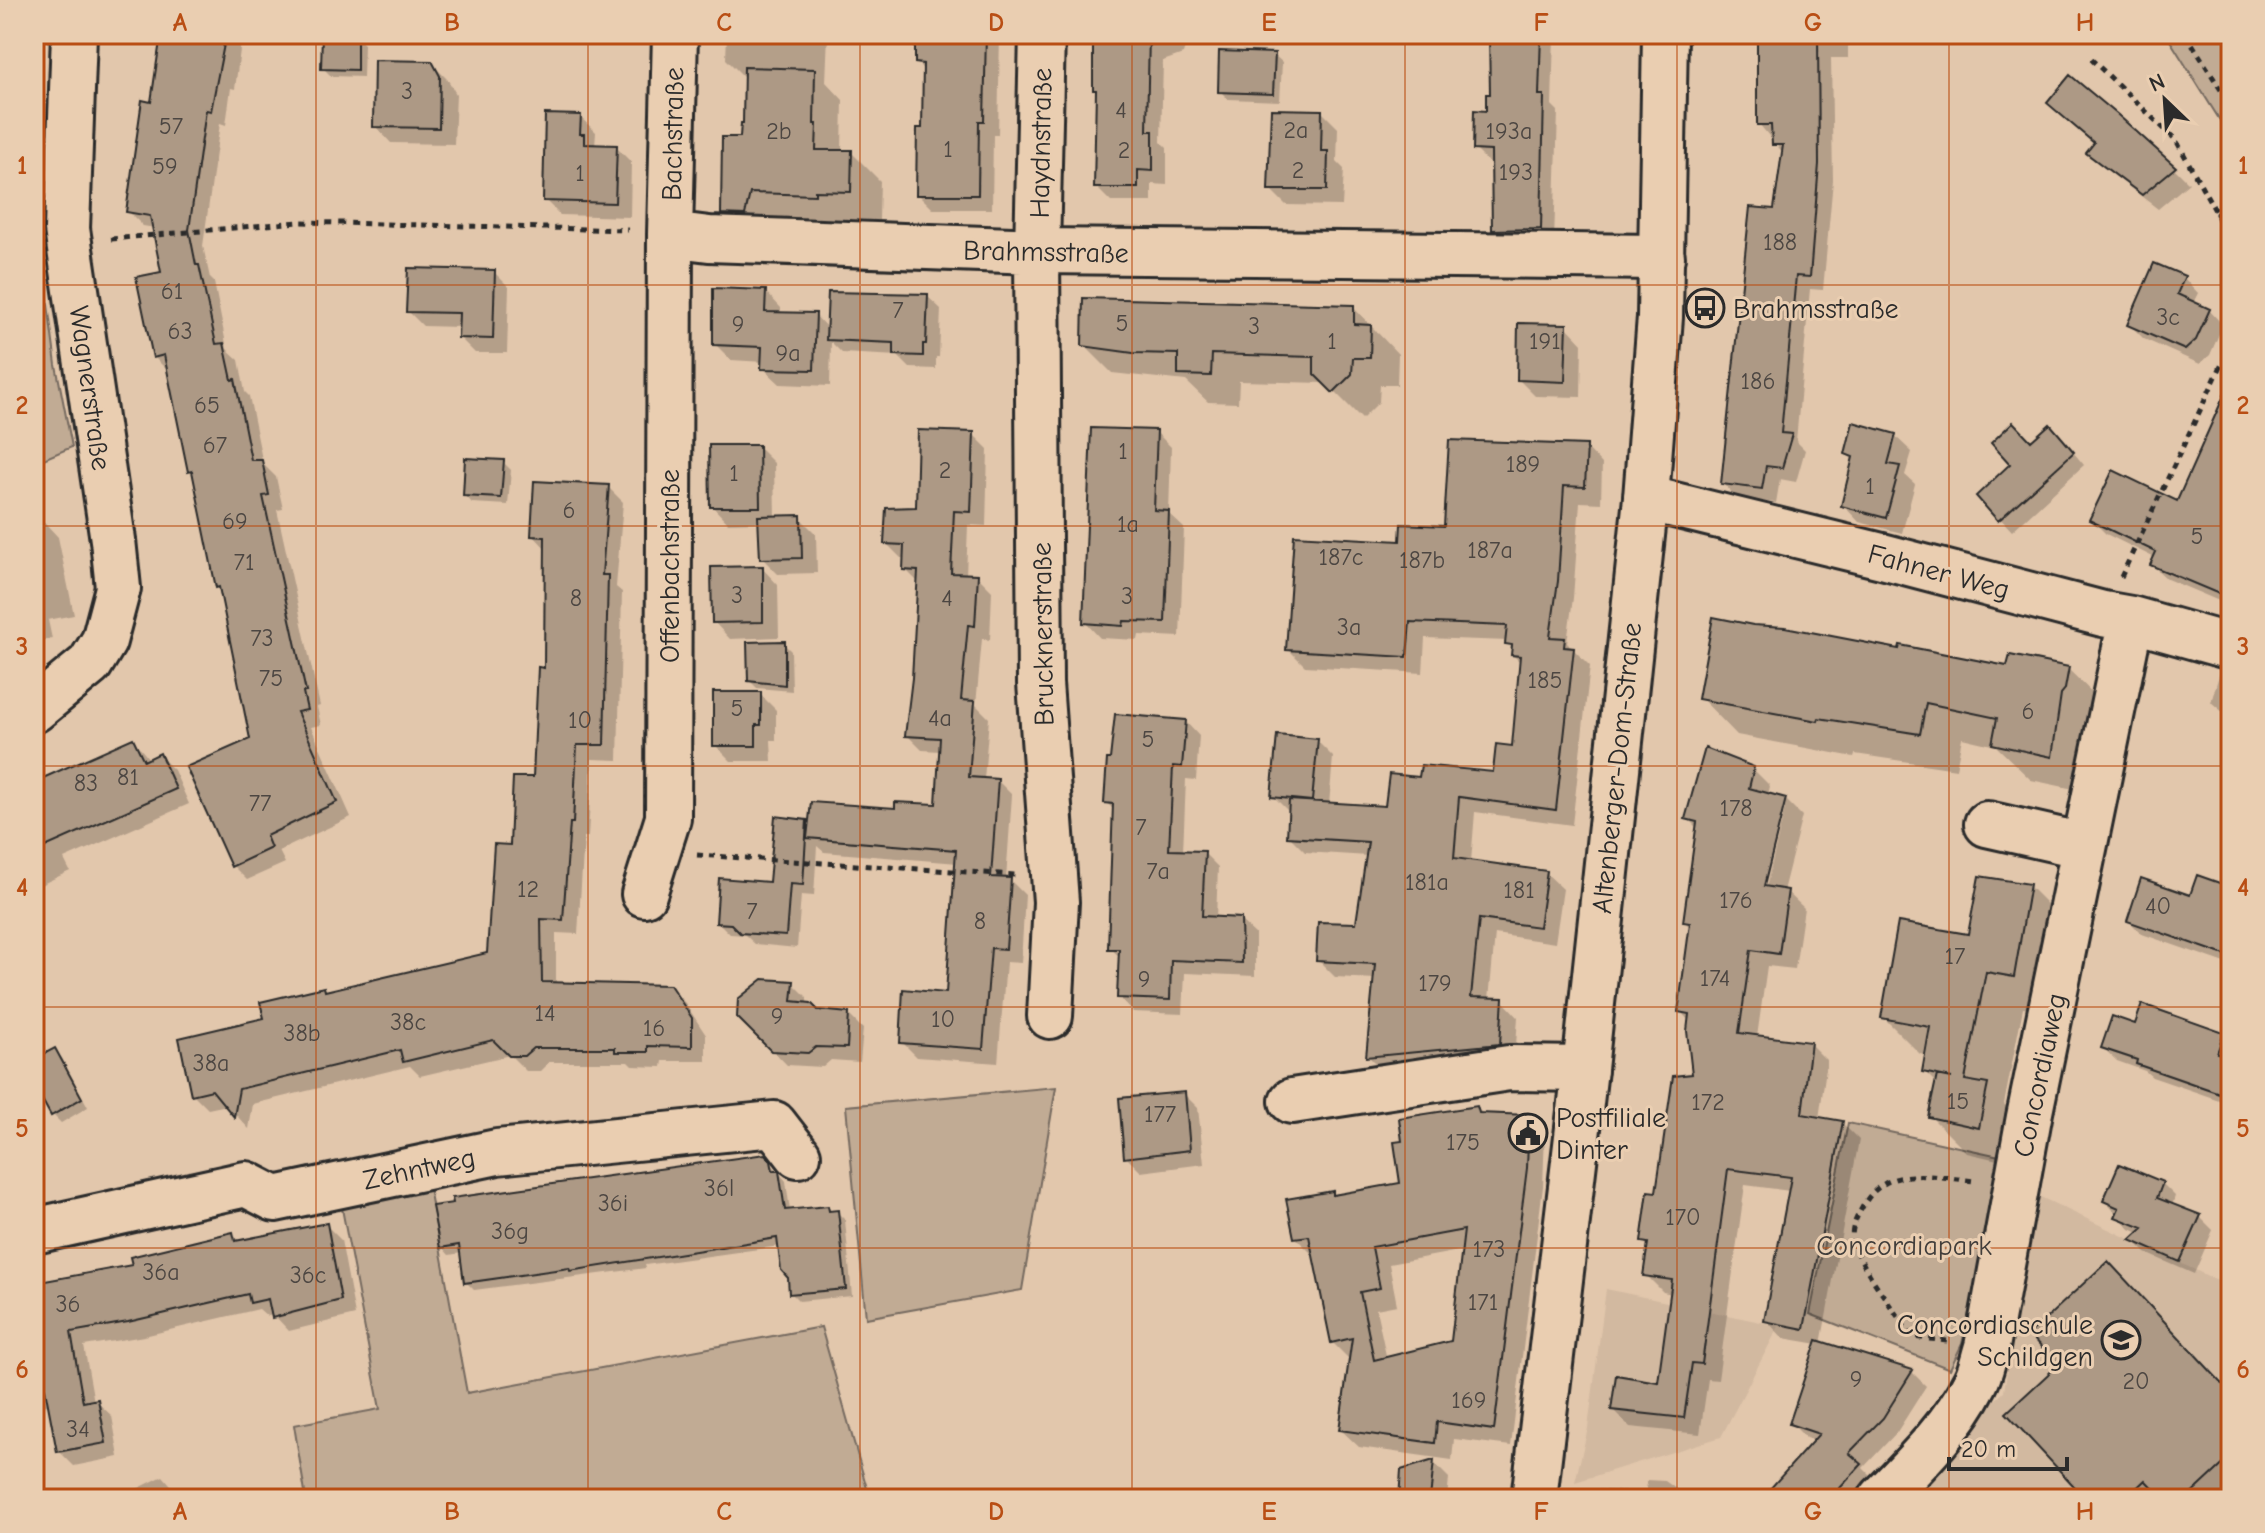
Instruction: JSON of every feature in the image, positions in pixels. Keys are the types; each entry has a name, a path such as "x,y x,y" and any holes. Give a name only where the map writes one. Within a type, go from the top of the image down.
{"street":[{"name":"Wagnerstraße","path":"34,710 90,664 104,641 118,588 113,540 51,228 74,34"},
{"name":"Bachstraße","path":"670,234 675,34"},
{"name":"Haydnstraße","path":"1037,251 1042,34"},
{"name":"Altenberger-Dom-Straße","path":"1534,1499 1585,1069 1646,498 1662,257 1665,34"},
{"name":"Brahmsstraße","path":"670,234 709,239 1037,251 1662,257"},
{"name":"Offenbachstraße","path":"644,894 668,818 670,234"},
{"name":"Brucknerstraße","path":"1037,251 1040,683 1056,902 1050,1016"},
{"name":"Fahner Weg","path":"1646,498 2231,647"},
{"name":"Concordiaweg","path":"1881,1499 1928,1449 1956,1412 1976,1382 1987,1347 2084,846 2117,617"},
{"path":"1987,824 2084,846"},
{"path":"1292,1101 1509,1068 1585,1069"},
{"name":"Zehntweg","path":"34,1231 246,1184 275,1199 513,1150 774,1124 798,1155"}],"path":[{"path":"2186,34 2231,106"},
{"path":"2091,59 2176,140 2217,214 2231,253"},
{"path":"2217,214 2231,179"},
{"path":"2217,214 2231,220"},
{"path":"51,228 103,240 299,222 670,234"},
{"path":"2117,617 2231,345"},
{"path":"657,853 1054,877"},
{"path":"1987,1347 1912,1337 1853,1241 1854,1222 1872,1191 1896,1177 1933,1177 2016,1186"}],"shaded area":[{"name":"Concordiaschule Schildgen","path":"2032,1193 2231,1287 2231,1499 1891,1499 1890,1495 2004,1392"},
{"path":"1606,1289 1779,1326 1721,1437 1575,1482 1588,1428"}],"green space":[{"path":"2166,34 2231,34 2231,138"},
{"path":"34,261 45,282 56,365 72,447 34,463"},
{"path":"1056,1087 1022,1290 866,1318 846,1106"},
{"name":"Concordiapark","path":"1848,1123 2004,1157 1962,1344 1950,1369 1810,1314"},
{"path":"427,1177 467,1393 821,1327 870,1499 306,1499 294,1425 380,1409 340,1198"}],"building":[{"path":"161,34 226,34 211,111 206,110 189,230 216,344 224,343 232,380 235,379 251,460 262,460 269,495 263,496 306,692 303,692 307,710 297,712 337,802 266,836 271,848 231,867 186,767 250,739 219,587 216,588 192,471 188,472 164,355 153,358 136,277 161,272 150,216 126,212 142,100 151,102"},
{"path":"322,34 357,35 357,70 321,69"},
{"path":"915,34 986,34 984,121 979,121 978,195 916,195 917,128 922,128 923,64 915,63"},
{"path":"1093,34 1149,34 1147,131 1153,131 1153,171 1138,170 1138,188 1094,188 1096,90 1093,90"},
{"path":"1489,34 1541,34 1539,95 1544,95 1541,229 1492,230 1491,151 1473,150 1474,110 1486,111 1486,94 1490,94"},
{"path":"1757,34 1818,34 1819,164 1810,277 1796,276 1781,433 1792,434 1782,468 1766,466 1762,489 1721,484 1750,207 1774,209 1783,145 1772,145 1771,125 1757,125"},
{"path":"1219,51 1275,53 1273,94 1218,92"},
{"path":"374,60 432,61 440,76 439,128 373,127"},
{"path":"744,67 815,69 816,150 852,150 851,192 815,191 815,195 750,193 745,215 721,214 722,137 740,137"},
{"path":"2070,75 2176,167 2142,195 2086,153 2094,143 2047,103"},
{"path":"1271,109 1322,110 1321,151 1328,151 1327,190 1268,190"},
{"path":"545,114 581,115 580,134 584,134 584,144 617,145 615,203 543,201"},
{"path":"2154,263 2185,276 2177,294 2210,309 2196,340 2185,350 2127,325"},
{"path":"408,268 495,270 493,339 458,338 459,313 406,312"},
{"path":"713,288 766,290 765,312 816,313 814,370 761,369 762,347 713,345"},
{"path":"828,292 928,294 923,356 894,355 894,343 826,340"},
{"path":"1083,298 1354,305 1354,324 1371,325 1370,358 1353,358 1352,374 1333,393 1314,374 1314,357 1212,354 1211,376 1178,375 1178,354 1133,353 1082,346"},
{"path":"1518,323 1567,324 1565,382 1517,380"},
{"path":"2231,380 2231,599 2150,565 2156,552 2089,520 2113,470 2177,501"},
{"path":"1853,422 1896,434 1888,464 1900,466 1886,518 1841,506 1853,457 1845,454"},
{"path":"2013,422 2031,441 2050,424 2074,452 1998,521 1976,496 2010,464 1991,443"},
{"path":"1091,428 1157,430 1154,510 1169,511 1165,622 1124,621 1123,626 1083,623"},
{"path":"918,430 974,432 971,512 954,511 951,573 978,574 975,626 968,625 961,700 975,701 969,777 998,779 991,877 1011,878 1006,949 991,948 983,1049 900,1043 903,989 946,993 956,850 807,838 811,802 895,808 895,802 936,804 940,738 905,736 912,678 918,571 903,570 904,545 884,544 886,508 916,507"},
{"path":"1449,440 1587,445 1585,487 1564,486 1558,581 1550,637 1565,638 1564,647 1574,648 1556,810 1459,797 1454,858 1547,871 1539,927 1479,919 1471,997 1503,998 1500,1044 1366,1057 1375,964 1316,961 1318,922 1356,923 1368,842 1287,837 1289,800 1385,806 1389,774 1419,777 1421,765 1493,772 1496,744 1512,746 1520,656 1511,655 1512,645 1505,644 1507,626 1410,622 1407,657 1286,650 1294,535 1400,541 1401,524 1444,526"},
{"path":"709,445 759,445 760,507 710,507"},
{"path":"465,458 504,460 501,498 463,496"},
{"path":"534,481 609,485 602,575 608,575 604,745 577,745 563,920 541,919 542,982 670,985 692,1018 692,1047 648,1046 648,1052 615,1052 615,1048 533,1048 524,1056 509,1056 493,1040 403,1062 400,1050 239,1089 234,1117 212,1090 191,1095 179,1038 264,1018 260,1002 324,987 325,991 487,953 494,844 510,845 513,777 533,777 538,667 544,668 545,537 531,536"},
{"path":"801,515 802,558 760,559 758,516"},
{"path":"763,566 763,622 712,623 711,567"},
{"path":"1713,617 1899,649 1900,645 2007,666 2010,655 2069,667 2065,689 2061,694 2052,757 1992,744 1997,718 1926,703 1920,734 1819,718 1818,721 1698,699"},
{"path":"785,641 785,685 748,681 747,642"},
{"path":"713,692 761,692 761,725 756,725 756,746 713,746"},
{"path":"1115,714 1186,720 1182,767 1173,766 1169,850 1205,851 1202,916 1241,918 1242,963 1171,960 1170,1000 1117,998 1119,949 1108,949 1113,804 1104,803 1107,759 1110,759"},
{"path":"1277,735 1318,739 1312,801 1271,797"},
{"path":"133,738 144,761 160,753 176,789 34,852 34,782"},
{"path":"1705,748 1754,767 1749,788 1786,798 1764,886 1788,890 1779,954 1751,950 1739,1033 1811,1042 1802,1114 1843,1121 1804,1329 1764,1321 1791,1177 1728,1169 1702,1364 1692,1363 1684,1418 1611,1410 1616,1375 1658,1382 1672,1280 1643,1276 1648,1243 1641,1242 1648,1191 1656,1192 1673,1076 1692,1074 1687,1031 1689,1014 1678,1012 1690,923 1683,922 1697,822 1685,819"},
{"path":"775,816 807,820 803,885 790,884 786,936 740,933 731,924 716,923 719,878 769,882"},
{"path":"2197,875 2231,887 2231,957 2127,921 2141,878 2190,895"},
{"path":"1979,876 2030,884 2014,977 1986,972 1965,1080 1988,1084 1979,1128 1928,1117 1937,1075 1922,1072 1930,1027 1881,1018 1898,922 1968,934"},
{"path":"763,979 794,981 792,1001 811,1003 818,1010 849,1013 847,1048 816,1047 808,1053 771,1051 737,1017 738,999"},
{"path":"2142,1004 2224,1033 2217,1053 2231,1056 2231,1097 2136,1064 2137,1060 2101,1048 2112,1016 2135,1024"},
{"path":"55,1048 82,1098 51,1116 34,1085 34,1059"},
{"path":"1185,1092 1190,1150 1124,1158 1119,1098"},
{"path":"1477,1106 1479,1113 1529,1115 1527,1168 1494,1430 1437,1422 1435,1443 1339,1430 1352,1338 1331,1343 1309,1236 1294,1238 1286,1199 1333,1191 1333,1195 1400,1183 1394,1142 1402,1141 1399,1118","holes":["1464,1230 1451,1341 1374,1360 1360,1292 1380,1288 1372,1247"]},
{"path":"765,1154 771,1161 773,1171 779,1171 785,1210 828,1206 829,1211 838,1210 846,1289 789,1294 788,1278 781,1270 777,1238 570,1271 569,1268 464,1283 459,1245 440,1248 432,1206 453,1203 452,1198"},
{"path":"2119,1164 2163,1182 2157,1198 2201,1215 2180,1262 2130,1240 2143,1228 2115,1217 2119,1208 2103,1201"},
{"path":"327,1223 341,1300 272,1318 268,1299 250,1303 248,1294 71,1332 83,1402 98,1399 106,1443 57,1452 45,1389 34,1391 34,1283 132,1265 130,1257 233,1232 235,1241"},
{"path":"2108,1261 2231,1393 2231,1457 2186,1499 2163,1499 2145,1480 2125,1499 2086,1499 2006,1413 2058,1365 2029,1334"},
{"path":"1817,1340 1913,1370 1883,1418 1849,1453 1862,1464 1830,1499 1761,1499 1819,1434 1789,1424"},
{"path":"1434,1460 1430,1499 1399,1499 1401,1470"}],"place":[{"name":"Brahmsstraße","path":"1705,308"},
{"name":"Postfiliale Dinter","path":"1528,1133"},
{"name":"Concordiaschule Schildgen","path":"2121,1340"}]}
